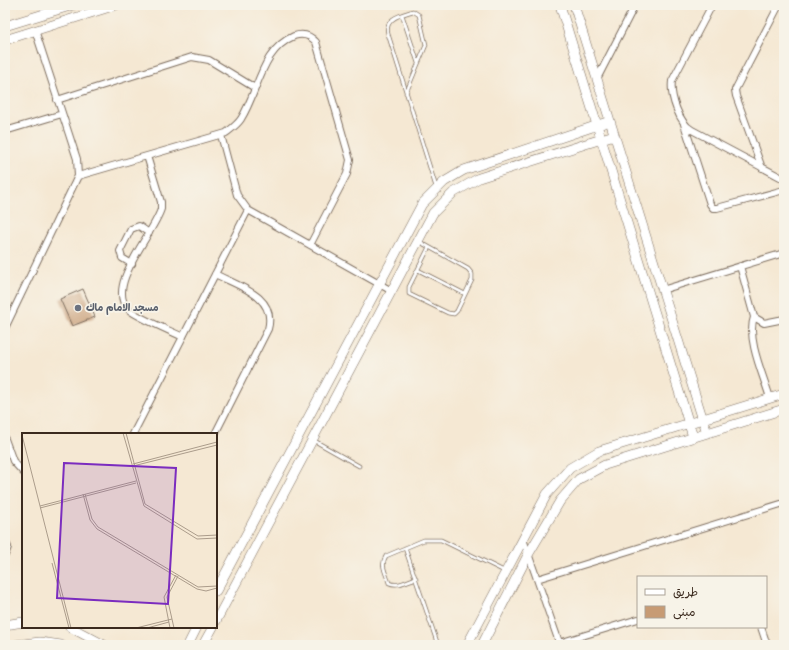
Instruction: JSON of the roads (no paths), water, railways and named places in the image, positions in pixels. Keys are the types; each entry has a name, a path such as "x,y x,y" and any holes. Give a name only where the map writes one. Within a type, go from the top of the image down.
{"street":[{"path":"5,26 74,5"},
{"path":"5,40 116,5"},
{"path":"560,5 694,437"},
{"path":"574,5 707,433"},
{"path":"597,79 635,5"},
{"path":"712,5 672,81 673,95 710,204 713,208 717,208 784,190"},
{"path":"762,168 735,90 779,5"},
{"path":"5,328 78,176 77,159 35,30"},
{"path":"78,176 220,136 242,118 270,55 279,45 298,35 305,35 314,40 350,160 347,174 310,245"},
{"path":"57,100 192,57 209,60 255,88"},
{"path":"5,131 62,114"},
{"path":"217,589 416,213 436,189 453,176 475,165 610,121"},
{"path":"683,122 692,130 784,179"},
{"path":"217,619 427,220 452,193 470,182 614,135"},
{"path":"220,136 237,195 248,210 390,290"},
{"path":"147,156 161,206 160,213 121,287 122,297 128,309 183,337"},
{"path":"134,433 248,210"},
{"path":"132,264 122,258 120,251 130,228 139,226 149,233"},
{"path":"662,290 784,253"},
{"path":"740,266 754,317 752,325 752,338 770,398"},
{"path":"215,274 262,299 268,308 270,318 268,329 216,433"},
{"path":"754,317 764,323 784,318"},
{"path":"467,645 550,489 561,476 579,461 599,451 784,394"},
{"path":"482,645 528,555 560,501 579,479 605,465 784,409"},
{"path":"5,439 13,461 22,471"},
{"path":"284,462 296,468"},
{"path":"537,579 784,503"},
{"path":"523,539 560,644 637,619"},
{"path":"5,540 8,547 5,555"},
{"path":"5,625 22,622"},
{"path":"72,628 104,645"},
{"path":"188,645 196,628"},
{"path":"203,645 212,628"},
{"path":"761,628 767,645"},
{"path":"14,645 40,642 61,645"}],"lane":[{"path":"406,93 426,42 420,15 413,11 391,20 387,31 406,93 436,189"},
{"path":"402,15 418,63"},
{"path":"416,241 429,247 471,271 472,277 465,294 457,311 451,314 410,295 409,287 429,247"},
{"path":"418,270 465,294"},
{"path":"312,439 359,466"},
{"path":"416,578 397,584 389,583 383,566 386,556 424,540 441,540 506,572"},
{"path":"405,548 438,645"}],"place":[{"name":"مسجد الامام ماك","path":"78,308"}]}
